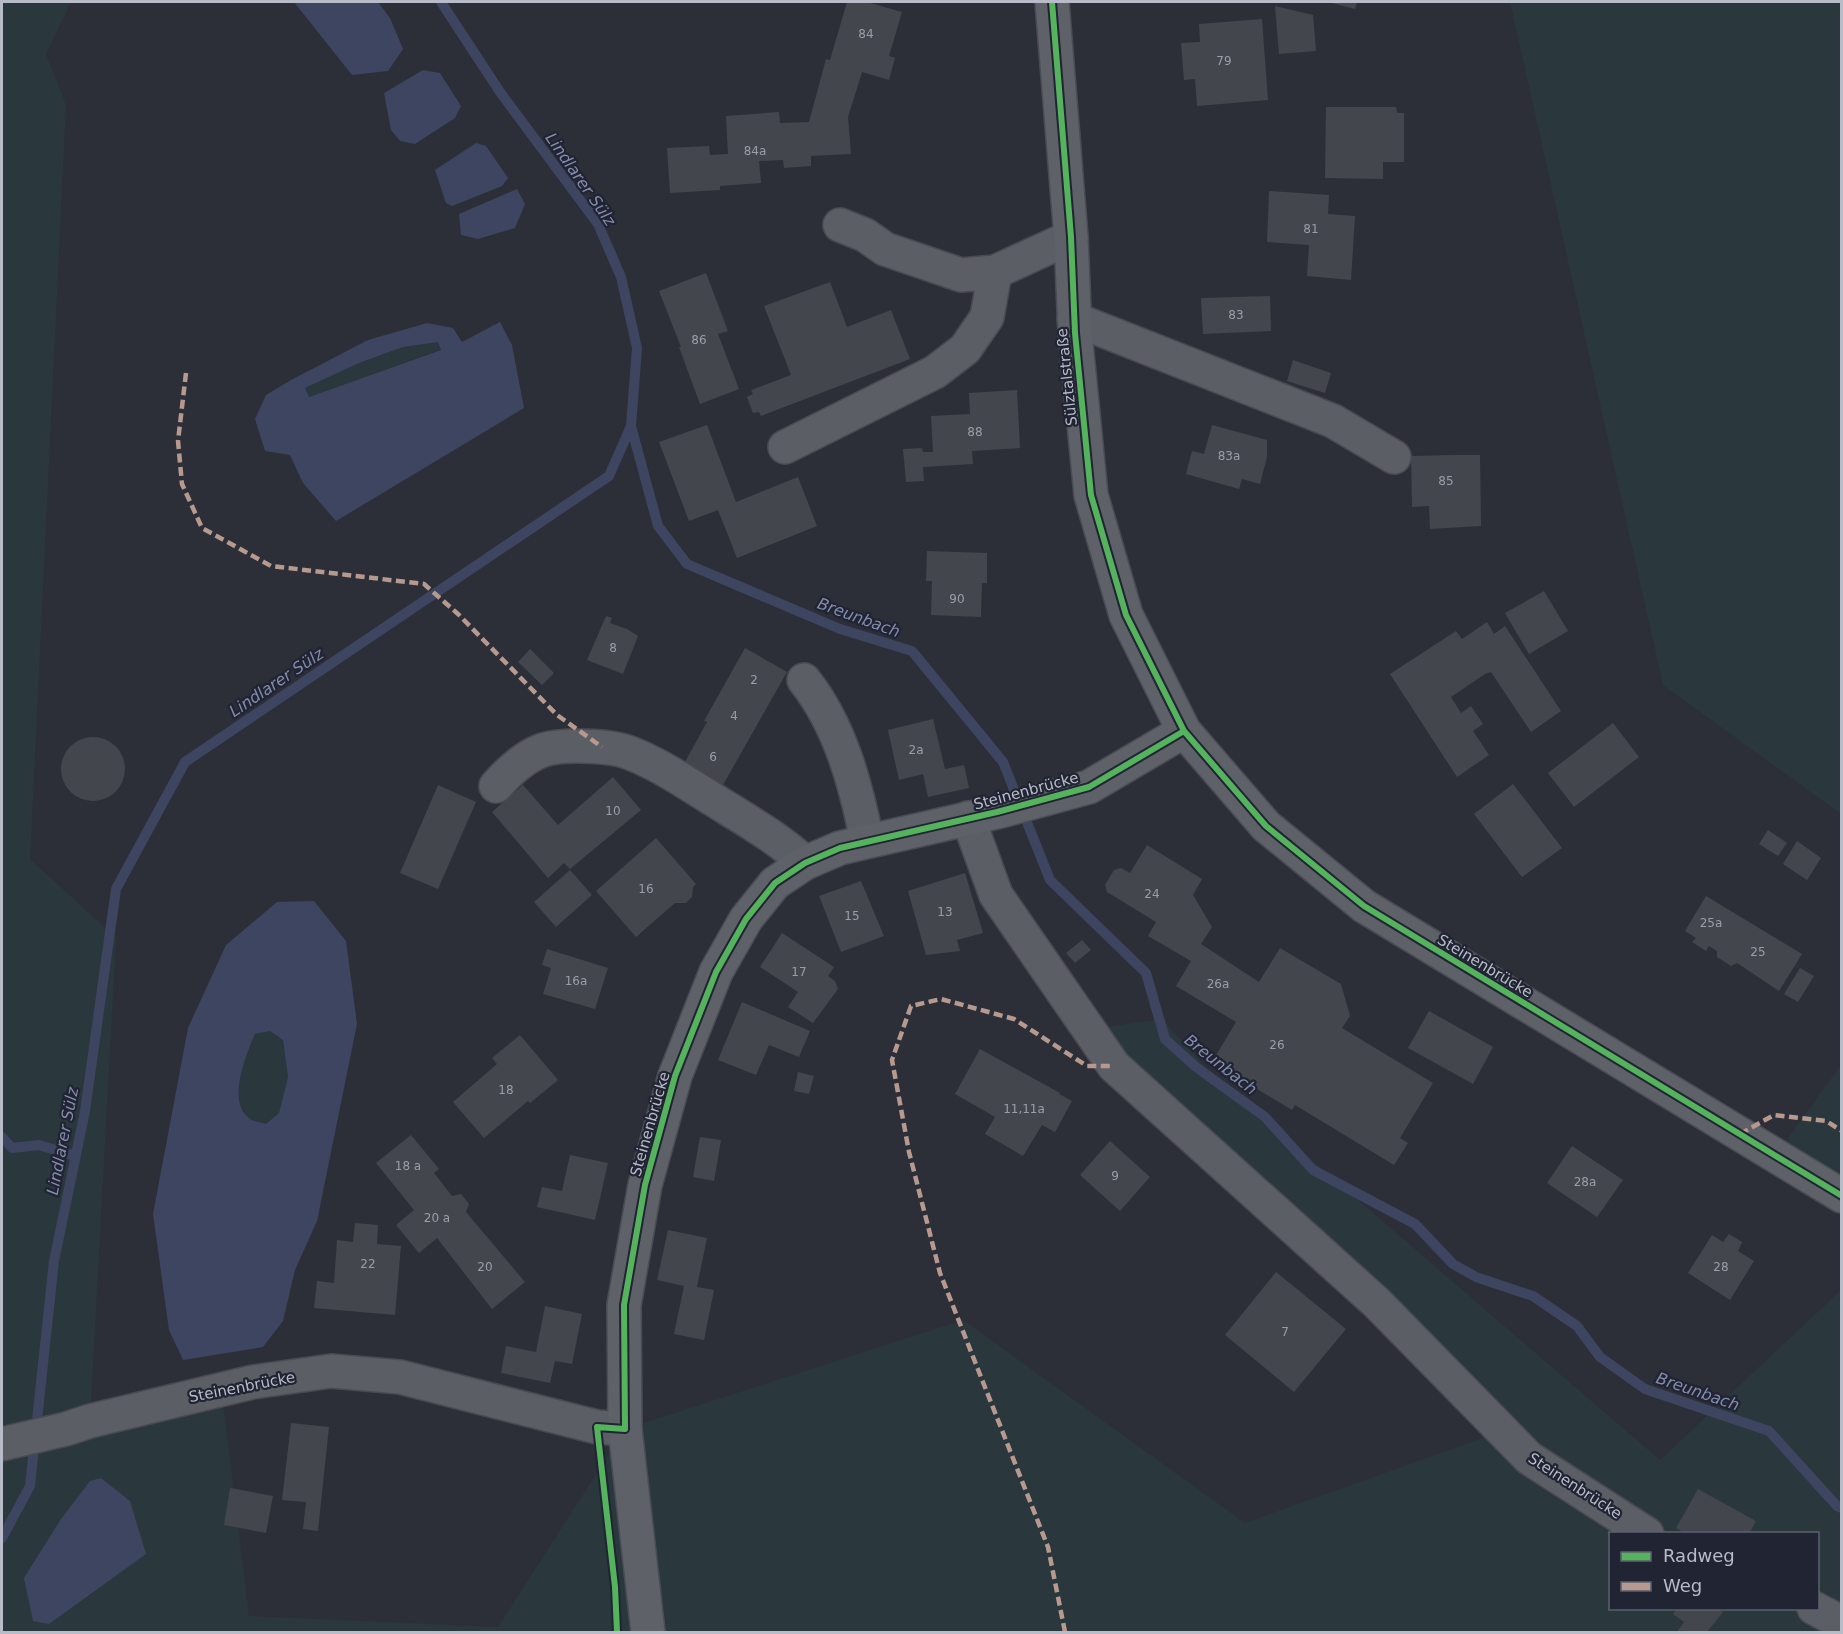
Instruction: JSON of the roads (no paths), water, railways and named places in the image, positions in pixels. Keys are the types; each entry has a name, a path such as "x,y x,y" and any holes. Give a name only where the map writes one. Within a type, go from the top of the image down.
{"main road":[{"name":"Sülztalstraße","path":"1052,2 1071,237 1074,319 1091,495 1126,615 1184,731"},
{"name":"Steinenbrücke","path":"648,1632 625,1429 624,1305 645,1185 675,1076 716,972 746,919 775,883 805,863 840,848 1089,787 1184,731 1266,826 1364,906 1842,1196"}],"street":[{"path":"840,225 865,235 885,249 961,275 995,272 1071,237"},
{"path":"785,447 935,372 964,349 987,317 995,272"},
{"path":"1074,319 1333,421 1394,457"},
{"path":"804,680 815,694 834,729 858,795 867,841"},
{"path":"496,786 514,766 544,750 602,747 629,752 687,784 785,844 805,863"},
{"name":"Steinenbrücke","path":"982,815 996,895 1114,1066 1377,1303 1529,1458 1645,1532"},
{"name":"Steinenbrücke","path":"2,1444 253,1382 331,1371 400,1377 597,1427 625,1429"},
{"path":"1818,1610 1842,1623"}],"water":[{"path":"294,2 378,2 390,18 403,49 388,71 352,75"},
{"path":"423,70 440,73 461,106 455,118 415,144 400,141 391,130 384,93"},
{"path":"476,143 486,146 508,178 502,186 452,206 446,203 435,170"},
{"path":"517,189 525,204 515,228 478,239 461,235 459,214"},
{"path":"500,322 512,345 524,408 336,521 303,483 290,455 265,451 255,419 266,395 291,380 368,340 427,323 453,328 462,342","holes":["438,342 441,350 309,397 305,388 359,363 403,347"]},
{"path":"314,901 346,941 357,1024 317,1221 295,1270 283,1321 263,1347 183,1360 169,1330 153,1214 188,1028 226,945 277,902","holes":["270,1031 283,1040 288,1077 279,1113 266,1124 252,1120 244,1113 239,1092 247,1054 255,1034"]},
{"path":"101,1478 130,1501 146,1554 49,1624 33,1621 24,1578 61,1519 90,1481"}],"waterway":[{"name":"Lindlarer Sülz","path":"2,1538 30,1486 54,1261 85,1111 116,889 185,762 609,476 631,426 637,348 621,277 598,224 500,92 441,2"},
{"name":"Breunbach","path":"631,426 658,526 687,564 840,629 912,651 1003,762 1050,880 1146,973 1165,1039 1196,1067 1265,1117 1313,1170 1415,1224 1453,1264 1476,1277 1533,1296 1577,1326 1600,1357 1645,1389 1769,1431 1837,1506 1842,1508"},
{"path":"2,1137 12,1148 39,1145 75,1156"}]}
